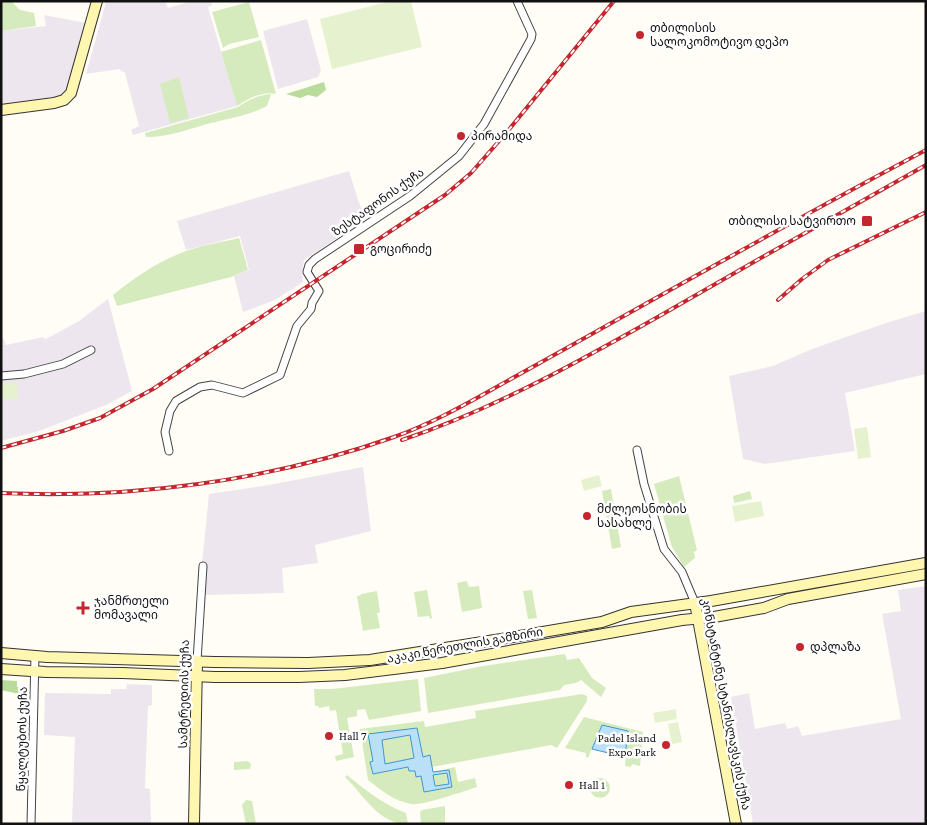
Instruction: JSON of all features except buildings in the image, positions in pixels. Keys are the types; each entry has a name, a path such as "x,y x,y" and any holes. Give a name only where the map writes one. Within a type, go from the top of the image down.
{"main road":[{"path":"1,110 64,100 71,93 97,1"},
{"name":"აკაკი წერეთლის გამზირი","path":"1,653 197,661 308,663 370,660 602,622 632,612 926,562"},
{"name":"აკაკი წერეთლის გამზირი","path":"1,669 196,677 300,677 382,672 764,608 788,599 926,574"},
{"name":"კონსტანტინე სტანისლავსკის ქუჩა","path":"695,602 736,824"},
{"name":"სამტრედიის ქუჩა","path":"194,824 197,661"}],"street":[{"name":"ზესტაფონის ქუჩა","path":"169,451 165,432 170,411 176,401 200,387 212,385 243,393 280,375 297,326 311,309 318,291 307,272 309,265 315,259 410,196 459,156 484,124 531,39 532,34 517,1"},
{"path":"1,376 24,374 63,364 91,350"},
{"name":"კონსტანტინე სტანისლავსკის ქუჩა","path":"637,450 644,484 664,549 682,572 695,602"},
{"name":"სამტრედიის ქუჩა","path":"197,661 203,566"},
{"name":"წყალტუბოს ქუჩა","path":"32,824 35,655"}],"shaded area":[{"path":"165,1 168,8 192,1 211,1 212,5 208,7 237,106 133,135 131,130 139,126 125,73 119,69 86,74 106,2"},
{"path":"44,15 86,23 67,88 62,96 1,104 1,31 46,26"},
{"path":"307,19 321,70 318,77 278,89 263,31"},
{"path":"349,171 366,219 304,260 303,282 275,300 243,312 234,276 249,270 240,236 186,250 177,221"},
{"path":"108,299 132,391 106,405 39,431 1,441 1,334 6,345 43,337 44,339 48,338 79,321"},
{"path":"926,311 926,374 845,393 855,451 765,464 743,459 729,376 773,366 812,349"},
{"path":"363,467 371,531 315,545 318,563 282,568 284,593 203,595 202,564 209,494"},
{"path":"926,586 926,824 753,824 731,697 749,693 755,729 785,723 787,729 798,726 802,736 901,719 882,614 901,611 898,590"},
{"path":"127,684 152,685 152,705 148,706 145,788 150,789 150,824 72,824 75,737 44,735 45,693 111,694 111,689 126,689"}],"green space":[{"path":"1,1 11,1 20,10 34,13 36,26 1,31"},
{"path":"391,1 411,1 422,47 332,69 320,19"},
{"path":"249,2 259,37 229,44 223,48 212,12"},
{"path":"261,40 276,94 266,93 256,96 237,106 221,52"},
{"path":"179,77 189,118 170,123 160,84"},
{"path":"324,82 326,90 317,97 308,95 300,98 286,94"},
{"path":"271,94 267,106 254,112 171,134 146,137 145,133 238,107 253,98"},
{"path":"239,238 248,270 231,277 117,306 113,295 157,265 192,249"},
{"path":"17,382 18,399 1,399 1,383"},
{"path":"867,427 871,457 858,459 854,429"},
{"path":"599,475 602,486 584,491 581,480"},
{"path":"679,476 697,550 694,552 695,558 684,567 672,547 654,484"},
{"path":"611,489 621,547 612,549 602,491"},
{"path":"750,491 752,499 734,503 733,496"},
{"path":"761,501 764,516 735,522 732,506"},
{"path":"467,581 469,587 479,586 482,608 462,612 457,583"},
{"path":"427,590 432,618 430,619 429,616 418,617 414,592"},
{"path":"532,590 537,618 528,619 523,591"},
{"path":"377,591 380,613 377,613 380,628 363,631 357,596"},
{"path":"565,654 567,660 579,658 592,678 606,688 601,697 581,680 564,685 560,690 428,713 424,678 483,666"},
{"path":"418,679 421,711 369,720 365,709 357,710 357,716 347,718 354,757 336,761 335,756 343,754 336,710 330,711 329,706 319,708 315,706 314,689 332,689"},
{"path":"1,680 17,681 17,687 23,687 24,695 1,690"},
{"path":"582,694 587,696 587,701 557,748 551,745 432,767 433,772 455,767 458,782 475,778 477,787 433,801 412,804 394,798 368,780 360,729 424,721 425,727 476,718 475,711"},
{"path":"676,709 677,719 655,723 653,713"},
{"path":"584,717 643,732 640,766 632,764 631,767 625,766 628,731 602,725 588,758 586,753 565,748"},
{"path":"678,722 682,742 672,744 668,724"},
{"path":"248,761 251,764 250,769 234,770 234,762"},
{"path":"347,775 375,796 406,813 408,824 397,823 380,814 345,777"},
{"path":"600,778 607,781 610,788 607,795 600,798 593,795 590,788 593,781"},
{"path":"246,800 252,801 256,824 246,824 242,805"},
{"path":"445,806 445,824 421,824 420,812 422,810"}],"water":[{"path":"602,725 628,731 625,757 592,749"},
{"path":"417,728 423,757 430,755 433,772 449,770 452,787 424,792 421,776 416,777 415,771 409,771 408,767 373,774 370,762 373,761 368,734","holes":["410,735 414,758 385,764 382,740","447,773 449,784 435,786 433,775"]}],"railway":[{"path":"1,448 63,431 100,418 153,389 445,195 471,173 507,132 614,1"},
{"path":"1,493 100,493 200,484 250,476 299,465 394,437 432,421 469,402 926,150"},
{"path":"402,440 506,398 572,364 926,165"},
{"path":"778,300 828,260 926,212"}],"place":[{"name":"თბილისის სალოკომოტივო დეპო","path":"640,35"},
{"name":"პირამიდა","path":"461,136"},
{"name":"თბილისი სატვირთო","path":"867,221"},
{"name":"გოცირიძე","path":"359,249"},
{"name":"მძლეოსნობის სასახლე","path":"587,516"},
{"name":"ჯანმრთელი მომავალი","path":"83,608"},
{"name":"დპლაზა","path":"800,647"},
{"name":"Hall 7","path":"329,736"},
{"name":"Padel Island Expo Park","path":"666,745"},
{"name":"Hall 1","path":"569,785"}]}
